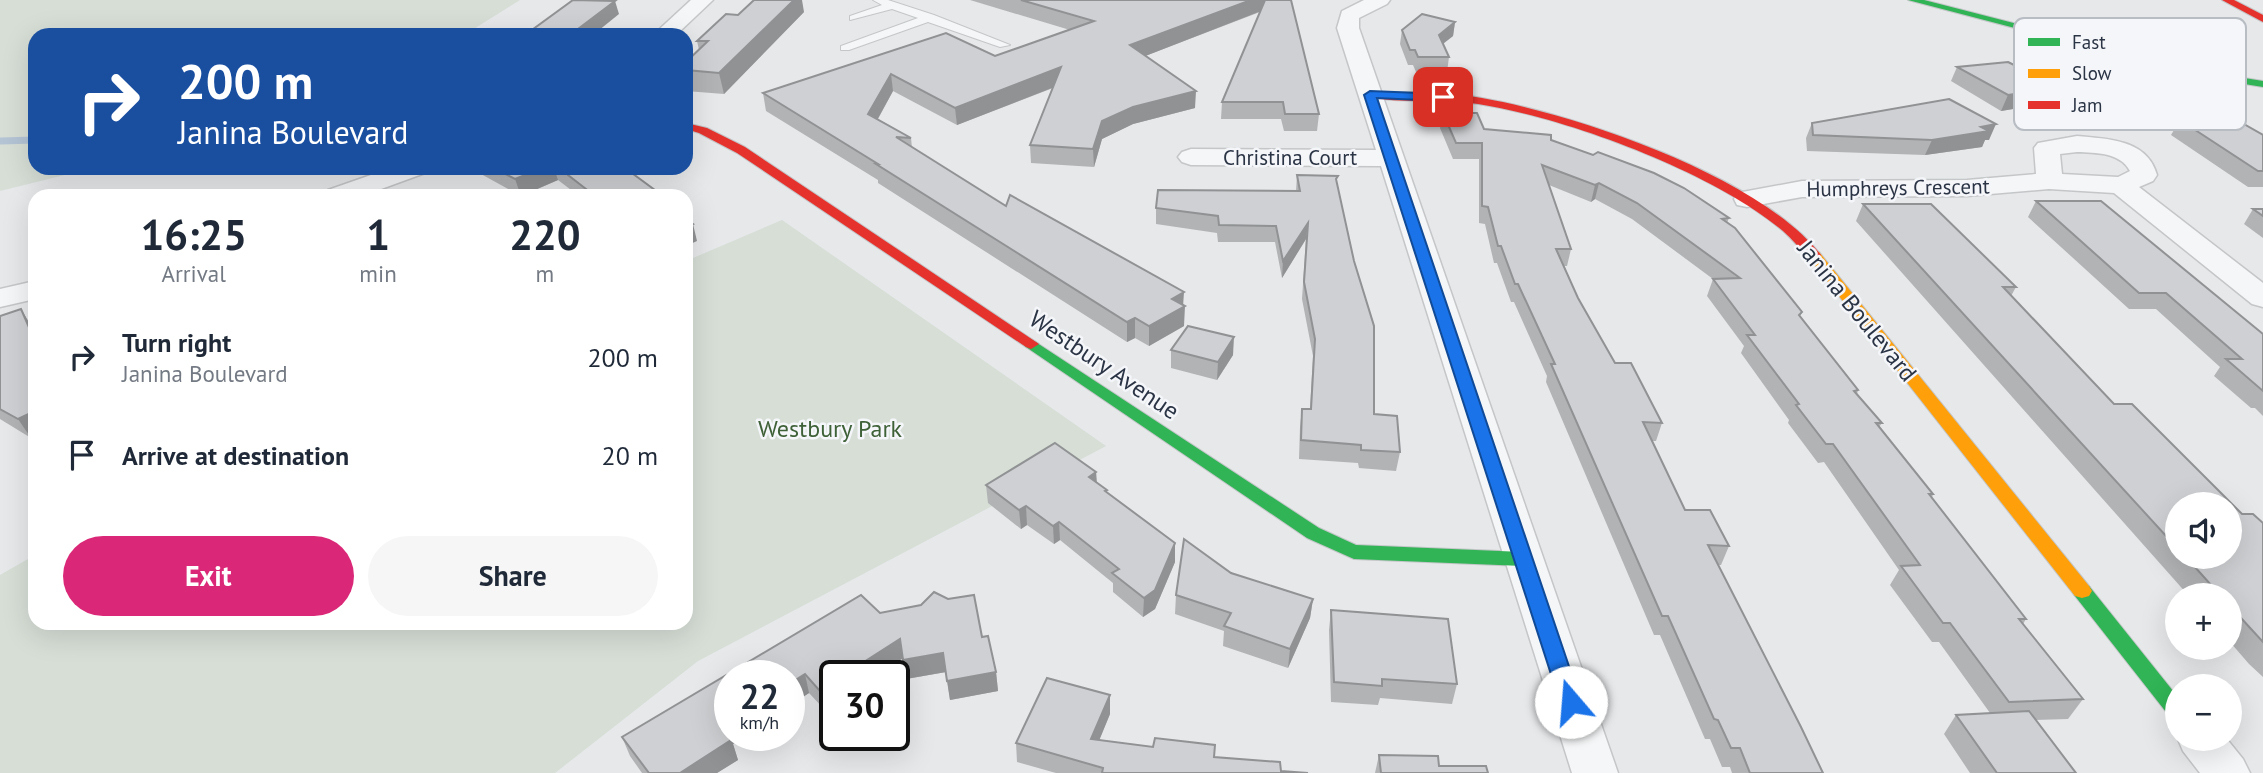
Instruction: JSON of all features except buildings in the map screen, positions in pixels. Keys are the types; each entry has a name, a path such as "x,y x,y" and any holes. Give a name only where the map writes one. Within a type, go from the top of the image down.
{"main road":[{"path":"1913,0 2014,26"},
{"path":"2227,0 2263,19"},
{"path":"2246,91 2263,97"},
{"name":"Janina Boulevard","path":"1370,95 1466,99 1538,115 1670,160 1747,199 1808,247 2165,696"},
{"name":"Westbury Avenue","path":"693,128 741,150 1313,533 1354,552 1523,559"}],"street":[{"path":"672,28 703,0"},
{"path":"1380,0 1349,15 1348,28 1595,773"},
{"path":"2049,181 2047,148 2077,144 2117,147 2141,163 2144,175 2121,185 2263,298"},
{"name":"Christina Court","path":"1191,158 1389,158"},
{"path":"357,189 396,175"},
{"name":"Humphreys Crescent","path":"1747,199 1802,189 1967,188 2049,181 2121,185"},
{"path":"0,298 28,292"},
{"path":"2209,751 2227,773"}],"lane":[{"path":"878,0 1004,45"},
{"path":"854,18 892,5"},
{"path":"845,48 930,18"}],"green space":[{"path":"0,0 520,0 475,28 28,28 28,175 65,175 0,191"},
{"name":"Westbury Park","path":"782,220 1106,446 698,661 555,773 0,773 0,575 28,559 28,630 693,630 693,258"}],"waterway":[{"path":"1,141 28,140"}],"traffic: fast":[{"path":"1913,0 2014,26"},
{"path":"2246,81 2263,84"},
{"path":"1031,344 1313,533 1354,552 1523,559"},
{"path":"2082,591 2165,696"}],"traffic: slow":[{"path":"1814,255 2082,591"}],"traffic: jam":[{"path":"2227,0 2263,19"},
{"path":"1370,95 1481,101 1563,121 1611,137 1707,179 1751,203 1787,228 1814,255"},
{"path":"693,128 741,150 1031,344"}],"route":[{"path":"1443,97 1370,95 1571,702"}]}
